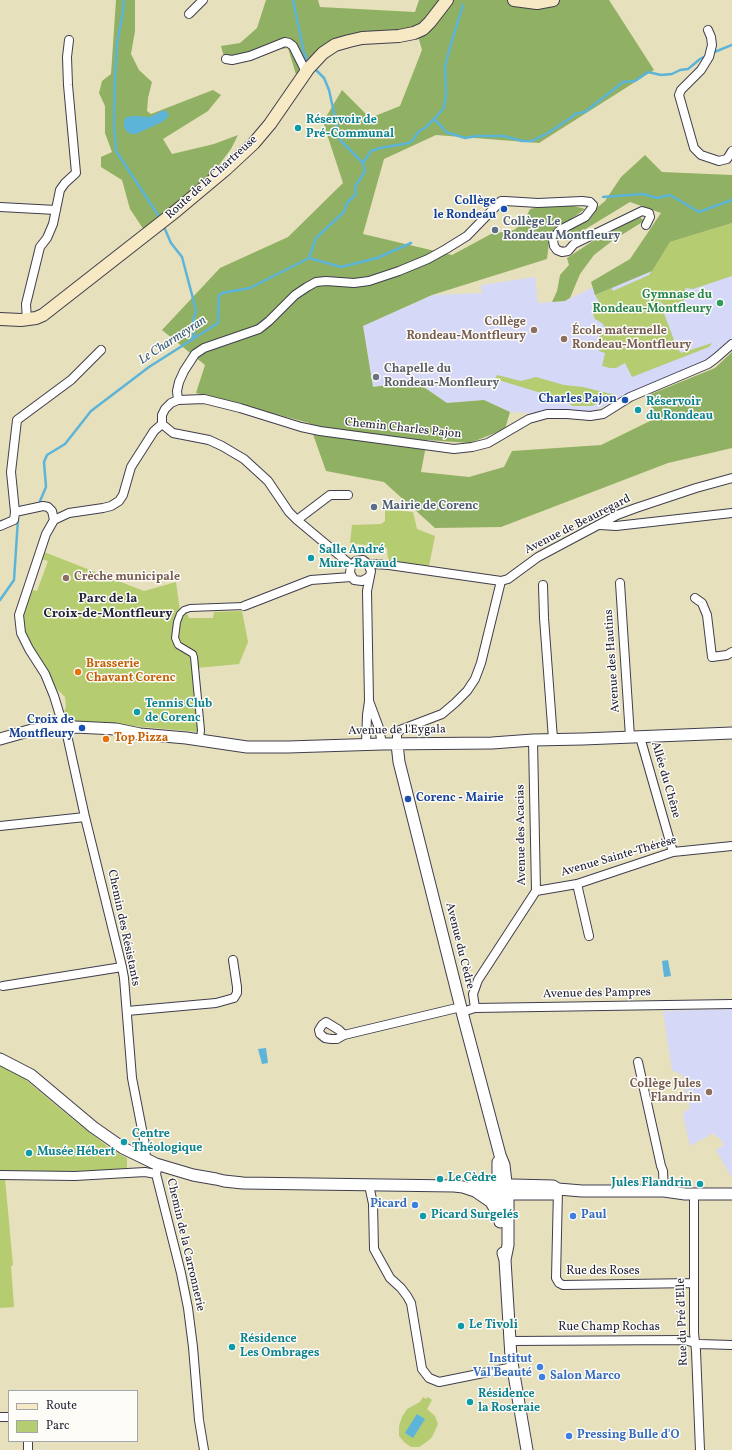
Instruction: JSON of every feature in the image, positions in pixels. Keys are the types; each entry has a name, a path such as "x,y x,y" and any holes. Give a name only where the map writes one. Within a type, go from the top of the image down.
{"main road":[{"name":"Route de la Chartreuse","path":"0,319 27,320 36,318 52,309 165,220 225,170 254,143 270,124 310,67 335,45 362,38 399,36 414,33 423,29 430,22 447,0"},
{"path":"514,0 527,3 553,0"}],"street":[{"path":"189,14 203,0"},
{"path":"708,30 712,45 709,57 701,70 680,90 679,95 694,148 701,155 718,161 727,159 732,151"},
{"path":"27,320 26,304 32,274 40,247 47,238 53,224 60,190 76,173 68,85 67,57 69,40"},
{"path":"226,59 232,60 250,56 285,42 293,46 310,67"},
{"path":"351,565 297,520 289,512 268,481 244,460 216,443 193,436 173,433 162,424 161,420 165,409 171,403 178,400 178,386 184,371 195,354 204,348 259,329 295,295 316,282 326,281 354,283 369,281 399,272 428,259 467,236 501,202 505,200 538,203 590,202 593,205 592,208 585,217 560,230 555,236 553,240 554,246 557,250 562,252 568,251 574,244 642,211 649,213 650,217 646,225"},
{"path":"0,207 56,210"},
{"name":"Chemin Charles Pajon","path":"178,400 204,399 220,402 301,427 340,435 394,440 454,449 472,448 488,443 529,419 547,414 590,416 603,414 630,397 708,364 732,344"},
{"path":"0,526 14,520 15,512 11,472 17,420 71,380 101,350"},
{"path":"15,512 43,506 48,507 52,510 54,520 68,513 111,506 119,501 123,495 131,467 154,431 162,424"},
{"name":"Avenue de Beauregard","path":"501,581 508,579 538,557 599,525 636,508 732,478"},
{"path":"297,520 330,495 348,495"},
{"path":"599,525 616,526 732,513"},
{"name":"Chemin des Résistants","path":"54,520 46,534 19,615 21,633 29,649 46,674 67,735 85,817 122,967 132,1078 146,1150 145,1159"},
{"path":"366,744 369,701 367,591 371,571 366,562 361,560 354,561 349,571 367,591"},
{"path":"369,565 384,564 501,581 481,663 475,678 463,695 442,714 400,730 397,734 396,744"},
{"path":"200,740 201,730 194,657 193,654 178,645 176,638 177,622 180,614 184,610 190,608 244,606 311,580 355,579 364,581 369,577"},
{"name":"Avenue des Hautins","path":"620,583 635,737"},
{"path":"543,585 553,740"},
{"path":"695,598 702,603 708,615 712,657 727,655 732,652"},
{"path":"369,701 379,728 382,744"},
{"name":"Avenue de l'Eygala","path":"0,739 32,730 64,728 116,729 247,747 492,743 533,740 732,734"},
{"name":"Allée du Chêne","path":"635,737 672,852"},
{"name":"Avenue des Acacias","path":"475,1008 473,994 478,980 536,891 533,740"},
{"name":"Avenue du Cèdre","path":"396,744 399,762 462,1009 500,1155 504,1165 503,1188"},
{"path":"0,826 85,817"},
{"name":"Avenue Sainte-Thérèse","path":"536,891 577,884 672,852 732,846"},
{"path":"577,884 589,936"},
{"path":"127,1011 216,1003 234,998 237,993 233,960"},
{"path":"3,986 122,967"},
{"name":"Avenue des Pampres","path":"344,1035 462,1009 732,1004"},
{"path":"0,1059 31,1075 105,1137 145,1159 156,1169"},
{"path":"638,1062 667,1191"},
{"path":"23,1072 61,1107 96,1136 120,1151 156,1169 244,1183 463,1187 475,1191 491,1202 500,1219"},
{"path":"0,1175 76,1176 145,1172 156,1169"},
{"name":"Chemin de la Carronnerie","path":"156,1169 188,1308 199,1420 204,1450"},
{"path":"463,1187 471,1184 503,1188 524,1194 553,1194 558,1190"},
{"path":"369,1185 375,1219 373,1233 374,1249 390,1278 401,1288 410,1303 422,1369 429,1378 439,1382 513,1367"},
{"path":"475,1191 503,1188 553,1186 558,1190 667,1191 694,1194 732,1194"},
{"path":"503,1188 500,1219 502,1246 505,1260 510,1341 527,1450"},
{"path":"503,1188 508,1236 505,1260"},
{"path":"667,1191 685,1188 732,1190"},
{"name":"Rue des Roses","path":"558,1190 556,1278 558,1283 563,1285 694,1283"},
{"path":"508,1236 511,1229 512,1208 524,1194"},
{"name":"Rue du Pré d'Elle","path":"694,1194 694,1333 700,1450"},
{"name":"Rue Champ Rochas","path":"510,1341 684,1340 699,1344 732,1345"}],"shaded area":[{"path":"732,228 732,340 703,363 595,410 585,412 510,412 484,400 447,403 415,381 373,387 363,326 432,295 482,293 481,285 535,277 538,303 565,301 682,244"},
{"name":"Collège Jules Flandrin","path":"732,1009 732,1178 716,1150 724,1145 719,1137 717,1138 714,1133 690,1146 683,1116 684,1112 690,1108 682,1075 672,1070 663,1011"}],"green space":[{"path":"116,0 135,0 135,31 131,54 139,70 152,82 148,98 147,111 151,114 213,90 221,95 208,111 163,139 172,154 214,144 238,135 231,149 213,173 144,230 130,209 122,180 101,167 101,157 112,152 105,133 105,106 99,93 102,81 111,74"},
{"path":"266,0 318,0 320,7 415,12 419,0 609,0 654,70 539,143 436,135 384,159 363,234 452,255 491,234 514,230 523,223 530,209 559,202 585,209 550,234 547,259 432,295 363,326 373,387 415,381 447,403 484,400 510,412 505,429 470,443 427,440 421,472 469,477 504,467 512,451 601,445 652,420 651,394 715,368 732,352 732,448 668,463 501,527 435,528 384,482 326,471 309,423 196,393 205,365 162,330 220,268 288,237 343,183 323,122 342,90 370,118 400,106 422,50 416,29 353,33 316,54 297,78 288,48 224,57 221,46 240,43 257,28"},
{"path":"645,155 662,172 732,175 732,223 670,242 652,271 595,295 591,282 630,259 661,213 630,202 566,241 563,236 605,201 621,177"},
{"path":"640,217 644,221 612,241 594,255 580,274 570,298 565,301 552,302 557,291 560,275 569,265 567,258 602,235"},
{"path":"732,223 732,276 693,289 685,288 687,299 666,307 659,300 677,348 681,353 712,343 709,347 632,377 625,363 616,368 602,366 605,353 599,351 601,345 599,338 606,329 602,323 595,319 593,314 594,308 599,307 600,303 595,295 612,288 613,291 649,275 670,242"},
{"path":"497,375 521,381 536,377 564,385 583,387 616,395 592,406 573,406 561,399 495,379"},
{"path":"385,509 413,512 417,529 435,536 429,566 388,560 387,548 350,543 352,525 381,524 385,521"},
{"path":"44,552 144,591 176,582 180,611 176,616 174,638 192,657 199,732 65,720 65,697 56,688 35,654 24,631 24,615 31,594 33,590 37,591 48,561 42,559"},
{"path":"242,611 248,642 239,664 197,668 195,651 184,645 179,640 178,622 182,615 187,613 189,618 213,618 214,612"},
{"path":"0,1063 20,1075 112,1150 127,1158 127,1169 75,1173 0,1172"},
{"path":"0,1179 5,1179 13,1265 11,1266 14,1307 0,1308"},
{"path":"423,1397 426,1399 428,1397 432,1400 427,1409 435,1416 438,1424 432,1437 428,1441 419,1447 411,1447 399,1436 399,1426 407,1409 420,1402"}],"water":[{"path":"164,110 169,115 167,118 162,122 136,134 131,134 126,131 124,127 126,117 150,117"},
{"path":"668,960 671,976 664,977 662,961"},
{"path":"266,1048 268,1063 262,1064 258,1049"},
{"path":"417,1414 425,1419 413,1438 405,1433"}],"waterway":[{"path":"124,0 117,43 115,78 114,123 116,151 160,218"},
{"path":"293,0 304,53 309,63"},
{"path":"434,119 444,108 446,95 445,67 463,5"},
{"name":"Le Charmeyran","path":"712,53 732,45"},
{"name":"Le Charmeyran","path":"442,127 446,132 465,138 477,136 504,136 522,141 532,141 548,133 575,114 585,112 623,82 635,81 648,72 661,75 672,74 680,70 688,69 700,59 708,55"},
{"path":"314,68 324,78 329,90 340,140 363,163"},
{"name":"Le Charmeyran","path":"40,501 46,487 44,462 47,455 65,444 91,411 149,367 218,323 219,296 222,293 250,288 309,258 316,238 344,212 347,203 356,194 355,187 365,171 363,163 371,151 409,143 419,131 425,128 434,119 442,127"},
{"path":"603,197 643,194 657,198 670,195 699,212 732,200"},
{"path":"164,227 171,243 182,257 196,310 192,326 194,334 192,340"},
{"path":"309,258 341,267 377,258 411,243"},
{"name":"Le Charmeyran","path":"0,600 14,580 18,519"}],"place":[{"name":"Réservoir de Pré-Communal","path":"298,128"},
{"name":"Collège le Rondeau","path":"504,209"},
{"name":"Collège Le Rondeau Montfleury","path":"495,230"},
{"name":"Gymnase du Rondeau-Montfleury","path":"720,303"},
{"name":"Collège Rondeau-Montfleury","path":"534,330"},
{"name":"École maternelle Rondeau-Montfleury","path":"564,339"},
{"name":"Chapelle du Rondeau-Monfleury","path":"376,377"},
{"name":"Charles Pajon","path":"625,400"},
{"name":"Réservoir du Rondeau","path":"638,410"},
{"name":"Mairie de Corenc","path":"374,507"},
{"name":"Salle André Mure-Ravaud","path":"311,558"},
{"name":"Crèche municipale","path":"66,578"},
{"name":"Brasserie Chavant Corenc","path":"78,672"},
{"name":"Tennis Club de Corenc","path":"137,712"},
{"name":"Croix de Montfleury","path":"82,728"},
{"name":"Top Pizza","path":"106,739"},
{"name":"Corenc - Mairie","path":"408,799"},
{"name":"Collège Jules Flandrin","path":"709,1092"},
{"name":"Centre Théologique","path":"124,1142"},
{"name":"Musée Hébert","path":"29,1153"},
{"name":"Le Cèdre","path":"440,1179"},
{"name":"Jules Flandrin","path":"700,1184"},
{"name":"Picard","path":"415,1205"},
{"name":"Picard Surgelés","path":"423,1216"},
{"name":"Paul","path":"573,1216"},
{"name":"Le Tivoli","path":"461,1326"},
{"name":"Résidence Les Ombrages","path":"232,1347"},
{"name":"Institut Val'Beauté","path":"540,1367"},
{"name":"Salon Marco","path":"542,1377"},
{"name":"Résidence la Roseraie","path":"470,1402"},
{"name":"Pressing Bulle d'O","path":"569,1436"}],"district":[{"name":"Parc de la Croix-de-Montfleury","path":"108,608"}]}
